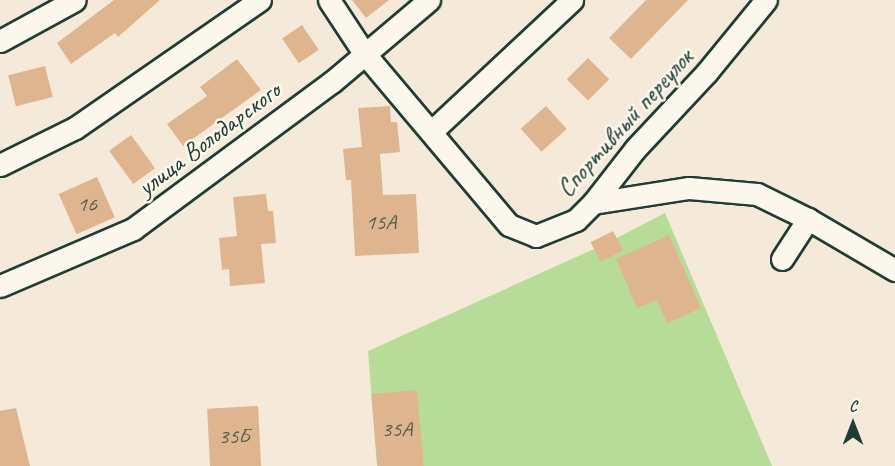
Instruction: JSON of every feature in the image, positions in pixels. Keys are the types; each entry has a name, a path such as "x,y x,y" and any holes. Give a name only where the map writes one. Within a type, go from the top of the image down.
{"street":[{"path":"0,41 75,0"},
{"path":"0,165 75,128 260,0"},
{"name":"Спортивный переулок","path":"329,0 364,53 509,225 536,236 576,220 593,203 766,0"},
{"name":"улица Володарского","path":"0,286 133,229 332,82 429,0"},
{"path":"432,131 572,0"},
{"path":"593,203 688,188 757,194 808,219 895,270"},
{"path":"782,259 808,219"}],"green space":[{"path":"665,213 772,466 377,466 368,351 594,249 591,242 613,232 617,238"}],"building":[{"path":"114,0 160,0 118,37 115,33 71,64 57,43"},
{"path":"352,0 389,0 366,18"},
{"path":"646,0 688,0 631,59 609,38"},
{"path":"302,25 319,50 299,63 282,38"},
{"path":"588,58 609,79 588,100 567,79"},
{"path":"237,59 261,90 183,146 167,124 207,96 200,87"},
{"path":"45,66 53,97 16,106 8,75"},
{"path":"390,106 391,122 397,122 400,152 380,154 383,195 416,194 419,253 355,256 351,180 346,180 343,149 362,147 358,108"},
{"path":"546,106 567,129 541,152 521,129"},
{"path":"131,135 155,168 133,184 109,151"},
{"path":"97,177 115,217 77,234 59,194"},
{"path":"266,194 268,211 273,211 276,243 261,244 265,283 230,286 229,269 222,270 219,238 237,236 233,197"},
{"path":"613,231 623,251 601,262 591,242"},
{"path":"669,235 701,308 667,323 657,300 637,308 616,259"},
{"path":"417,390 424,466 377,466 371,394"},
{"path":"258,406 261,466 210,466 207,409"},
{"path":"16,408 30,466 0,466 0,411"}]}
